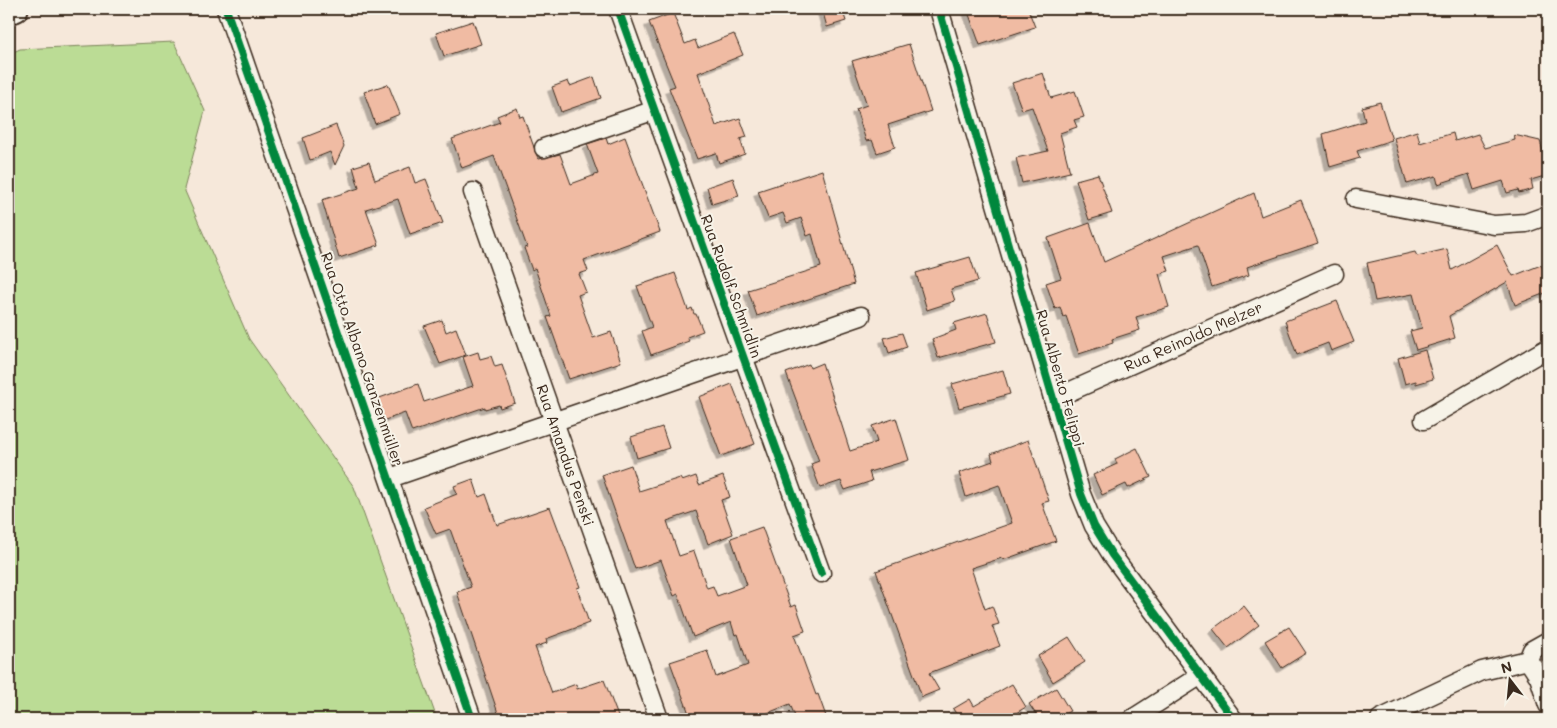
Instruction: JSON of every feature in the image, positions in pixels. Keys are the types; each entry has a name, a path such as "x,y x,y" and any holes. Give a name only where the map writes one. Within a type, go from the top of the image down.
{"street":[{"path":"9,11 15,9"},
{"name":"Rua Otto Albano Ganzenmüller","path":"226,9 472,719"},
{"name":"Rua Rudolf Schmidlin","path":"618,9 820,573"},
{"name":"Rua Alberto Felippi","path":"938,9 1081,494 1094,526 1112,555 1233,719"},
{"path":"544,148 654,110"},
{"name":"Rua Amandus Penski","path":"473,192 659,719"},
{"path":"1356,199 1494,226 1526,223 1548,215"},
{"name":"Rua Reinoldo Melzer","path":"1053,399 1334,274"},
{"path":"390,478 861,316"},
{"path":"1424,420 1548,348"},
{"path":"1380,719 1482,671 1530,655 1548,641"},
{"path":"1530,655 1548,705"},
{"path":"1132,719 1201,675"}],"green space":[{"path":"174,42 205,111 184,189 249,339 354,487 437,719 9,719 9,54 20,49"}],"building":[{"path":"822,9 842,9 846,21 827,27"},
{"path":"967,9 1028,9 1035,27 980,45"},
{"path":"673,13 685,44 695,40 698,48 734,34 743,55 698,73 716,126 740,118 747,137 740,139 745,154 719,163 716,153 697,159 669,88 675,86 649,22"},
{"path":"473,21 481,44 444,56 436,33"},
{"path":"909,44 931,111 888,125 895,147 877,153 872,140 866,141 856,109 867,105 852,61"},
{"path":"1043,73 1051,98 1075,91 1084,117 1074,120 1077,127 1060,133 1070,172 1022,183 1016,158 1048,151 1032,107 1022,110 1012,83"},
{"path":"594,77 601,98 561,112 552,87 568,81 570,86"},
{"path":"388,84 400,114 375,124 364,92"},
{"path":"1380,102 1392,140 1357,151 1360,158 1330,167 1323,134 1365,121 1362,107"},
{"path":"517,108 520,117 523,116 539,159 560,154 571,184 598,174 587,144 606,138 608,144 625,137 660,232 584,260 588,271 579,274 586,292 578,295 593,338 611,332 621,362 569,379 547,317 551,316 535,268 532,270 524,248 527,247 494,156 462,168 452,139 500,122 497,116"},
{"path":"336,125 344,146 335,165 330,152 310,160 303,138"},
{"path":"1417,131 1420,143 1453,133 1455,141 1478,134 1485,148 1515,140 1514,135 1540,141 1546,161 1548,160 1548,175 1531,180 1533,189 1519,193 1518,190 1507,193 1503,181 1474,190 1469,174 1438,184 1436,176 1407,184 1394,138"},
{"path":"369,162 375,180 410,167 415,183 426,179 443,223 410,234 398,199 366,209 379,245 339,258 322,200 359,188 353,167"},
{"path":"822,170 854,284 757,316 748,290 821,267 812,234 807,236 801,218 787,223 783,213 768,218 758,191"},
{"path":"1098,174 1112,213 1089,220 1076,180"},
{"path":"733,178 739,196 712,204 707,187"},
{"path":"1254,193 1261,216 1301,200 1318,243 1247,267 1249,275 1212,287 1198,245 1164,256 1169,271 1159,274 1169,307 1136,317 1140,330 1112,339 1113,343 1079,354 1066,316 1063,317 1060,307 1055,309 1046,283 1061,278 1048,238 1090,223 1104,262"},
{"path":"1497,245 1513,276 1541,265 1544,271 1548,270 1548,292 1515,305 1507,282 1449,316 1455,338 1416,350 1410,331 1422,328 1413,294 1375,301 1367,263 1415,252 1417,256 1447,249 1452,270"},
{"path":"970,257 978,281 951,289 955,301 927,310 916,273"},
{"path":"675,273 688,310 692,308 703,331 687,337 689,341 651,355 642,331 652,327 637,286"},
{"path":"1337,301 1354,342 1331,351 1328,343 1297,355 1285,321"},
{"path":"987,313 996,342 938,358 932,339 956,330 954,323"},
{"path":"442,320 446,332 456,328 466,355 440,364 424,326"},
{"path":"902,333 907,347 889,353 884,338"},
{"path":"1425,350 1433,379 1416,384 1416,381 1405,384 1398,358"},
{"path":"478,352 480,359 491,356 495,367 502,365 515,403 500,408 499,405 485,409 485,407 412,432 405,413 382,421 374,400 418,384 424,402 473,386 463,357"},
{"path":"822,363 850,451 877,442 872,426 896,418 909,460 869,472 872,481 845,490 841,481 820,488 811,464 819,461 786,373 809,364 810,368"},
{"path":"1003,370 1010,394 959,408 952,384"},
{"path":"732,384 755,444 721,456 699,397"},
{"path":"662,427 669,448 637,458 631,437"},
{"path":"1028,440 1049,501 1042,503 1056,541 1003,560 1002,558 971,568 985,609 992,606 999,624 992,626 1000,646 929,673 939,690 922,697 876,571 1012,523 999,485 966,497 959,473 993,461 991,454"},
{"path":"1137,448 1151,477 1128,488 1126,484 1102,495 1093,475 1117,464 1115,459"},
{"path":"631,465 639,491 680,478 682,481 696,476 699,485 723,476 730,497 721,500 733,534 708,544 696,511 667,521 679,556 694,551 707,588 713,586 717,596 747,585 731,538 762,527 791,607 796,605 805,631 794,635 827,719 796,719 790,704 753,719 691,719 670,662 707,650 716,677 748,665 738,634 735,635 731,622 693,637 678,594 674,596 661,560 635,569 602,475"},
{"path":"473,479 479,497 486,494 497,525 550,507 580,587 577,588 589,623 546,639 547,643 535,647 552,693 576,684 577,689 604,680 619,719 500,719 457,592 471,587 450,529 436,534 424,507 457,494 454,486"},
{"path":"1244,606 1259,625 1228,648 1213,629"},
{"path":"1289,627 1306,653 1282,668 1265,641"},
{"path":"1069,637 1085,662 1053,682 1038,656"},
{"path":"1012,684 1026,707 1006,719 950,719 957,715 953,709 970,699 974,706"},
{"path":"1056,688 1070,711 1056,719 1039,719 1029,704"}],"cycle path":[{"path":"226,9 472,719"},
{"path":"618,9 821,573"},
{"path":"939,9 1081,494 1094,526 1112,555 1233,719"}]}
